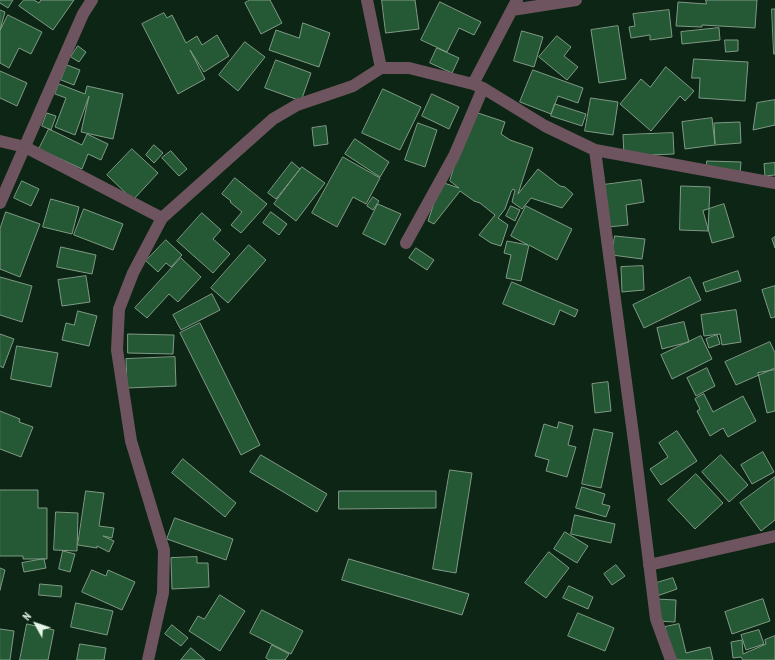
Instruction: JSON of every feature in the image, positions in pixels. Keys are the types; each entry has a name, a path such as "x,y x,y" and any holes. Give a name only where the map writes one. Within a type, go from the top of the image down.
{"street":[{"path":"0,203 83,14 92,0"},
{"path":"367,0 381,68"},
{"path":"406,243 454,156 478,86 515,5 576,0"},
{"path":"148,660 163,593 164,550 131,441 117,350 119,309 133,273 162,218 273,119 297,105 353,86 381,68 409,68 478,86 521,113 595,150 775,183"},
{"path":"0,141 25,147 162,218"},
{"path":"595,150 656,619 671,660"},
{"path":"649,565 775,536"}],"building":[{"path":"0,0 13,0 8,8 0,3"},
{"path":"24,0 34,0 39,3 41,0 74,0 53,30 19,6"},
{"path":"250,0 270,0 282,23 261,34 245,3"},
{"path":"382,0 415,0 419,29 386,33"},
{"path":"706,0 757,0 755,28 702,25 702,27 676,26 678,2 706,4"},
{"path":"440,2 481,22 474,35 459,28 447,52 421,40"},
{"path":"772,9 775,9 775,54 774,54"},
{"path":"0,10 5,12 0,30"},
{"path":"669,10 672,37 650,40 650,35 631,38 629,27 635,26 633,14"},
{"path":"164,13 167,18 172,15 186,43 197,36 202,45 217,35 229,56 204,72 190,50 205,79 178,94 142,24"},
{"path":"8,15 42,32 31,54 19,48 9,68 0,63 0,31"},
{"path":"303,23 330,33 319,67 269,50 276,30 299,38"},
{"path":"618,26 626,79 599,83 591,30"},
{"path":"719,28 720,40 682,44 681,32"},
{"path":"522,31 543,37 534,67 514,61"},
{"path":"557,36 571,47 564,56 578,67 567,80 539,57"},
{"path":"725,40 738,40 738,51 726,52"},
{"path":"245,42 265,57 238,91 219,75"},
{"path":"78,46 86,52 79,62 71,57"},
{"path":"437,48 459,58 452,73 430,63"},
{"path":"694,59 748,62 745,101 699,98 700,78 692,78"},
{"path":"276,60 311,73 301,101 265,88"},
{"path":"67,65 80,70 74,85 61,80"},
{"path":"666,67 694,91 685,101 680,96 651,131 620,104 641,79 650,87"},
{"path":"533,70 583,88 578,103 558,96 551,114 520,102"},
{"path":"0,71 27,83 17,106 0,98"},
{"path":"59,84 85,94 87,86 123,94 113,139 81,132 89,96 75,135 55,127 66,98 55,94"},
{"path":"383,89 421,107 400,150 362,133"},
{"path":"432,94 459,107 449,129 422,116"},
{"path":"591,98 618,102 613,135 585,131"},
{"path":"775,100 775,125 753,130 757,103"},
{"path":"555,104 586,114 582,126 551,116"},
{"path":"472,111 505,122 501,134 510,140 533,148 518,194 538,169 573,194 562,208 531,198 522,209 512,202 515,190 513,189 505,209 498,218 508,225 501,246 491,243 479,235 495,215 480,203 474,201 460,191 434,224 428,221 441,182 459,188 450,181"},
{"path":"47,113 56,116 51,130 42,126"},
{"path":"712,118 715,144 714,123 740,122 741,143 685,149 682,122"},
{"path":"418,123 437,130 425,167 405,160"},
{"path":"326,126 328,144 314,146 312,128"},
{"path":"49,129 82,145 87,134 108,144 101,160 88,154 82,169 39,149"},
{"path":"673,133 674,154 624,156 623,135"},
{"path":"355,139 389,162 380,177 345,154"},
{"path":"154,145 163,153 154,163 146,155"},
{"path":"132,149 158,173 133,200 107,175"},
{"path":"171,151 187,169 179,176 162,158"},
{"path":"343,157 380,178 366,204 353,197 337,227 312,213"},
{"path":"707,161 741,162 740,174 707,173"},
{"path":"292,162 300,169 276,199 268,193"},
{"path":"775,163 775,175 765,176 764,164"},
{"path":"302,167 325,183 296,221 274,204"},
{"path":"235,178 267,204 241,233 231,225 242,212 222,194"},
{"path":"641,180 644,202 626,205 628,225 608,227 603,185"},
{"path":"22,181 39,189 31,206 14,198"},
{"path":"681,186 710,187 708,231 680,230"},
{"path":"373,197 379,201 373,210 367,206"},
{"path":"51,199 79,207 72,234 43,227"},
{"path":"378,204 401,214 385,245 363,234"},
{"path":"724,204 734,237 712,243 703,211"},
{"path":"511,206 520,210 515,221 506,216"},
{"path":"526,206 572,229 557,260 529,245 521,281 506,278 511,255 504,253 507,241 528,245 511,236"},
{"path":"84,209 123,224 113,250 74,235"},
{"path":"6,212 40,224 20,277 0,269 0,229"},
{"path":"271,212 287,224 279,235 263,223"},
{"path":"202,213 221,230 213,239 230,254 213,273 177,241"},
{"path":"615,236 645,239 642,259 612,255"},
{"path":"775,237 775,248 772,239"},
{"path":"166,240 182,255 171,267 166,263 158,272 146,261"},
{"path":"249,245 266,260 228,303 211,288"},
{"path":"61,247 96,255 92,274 57,267"},
{"path":"416,248 434,260 427,270 409,258"},
{"path":"181,258 201,277 178,302 169,294 147,318 135,308"},
{"path":"643,266 644,290 622,292 621,267"},
{"path":"738,271 741,281 706,292 703,283"},
{"path":"86,276 90,302 62,306 58,280"},
{"path":"0,277 32,286 22,322 0,315"},
{"path":"690,277 701,300 644,328 633,305"},
{"path":"512,282 578,310 575,317 560,310 554,325 503,304"},
{"path":"775,286 775,317 771,318 762,290"},
{"path":"212,294 220,310 181,330 173,315"},
{"path":"736,310 741,342 722,345 720,334 704,336 701,315"},
{"path":"78,311 97,316 89,346 62,340 66,323 74,325"},
{"path":"684,322 689,342 662,349 657,328"},
{"path":"200,323 260,445 241,455 180,333"},
{"path":"0,334 14,339 3,368 0,366"},
{"path":"128,334 174,335 173,354 128,353"},
{"path":"717,335 720,344 709,348 706,339"},
{"path":"701,336 712,359 672,379 661,355"},
{"path":"770,342 775,353 775,368 736,385 725,362"},
{"path":"17,346 58,353 51,387 11,379"},
{"path":"175,357 176,386 127,388 126,359"},
{"path":"707,368 715,386 696,396 687,378"},
{"path":"775,370 775,411 767,413 758,373"},
{"path":"608,382 611,411 595,413 592,384"},
{"path":"704,394 713,412 743,396 756,421 728,437 723,428 710,436 697,411 700,409 695,399"},
{"path":"0,411 20,419 19,422 33,427 21,457 0,449"},
{"path":"559,422 573,426 568,445 576,447 567,477 546,471 549,460 535,456 544,424 557,428"},
{"path":"594,429 613,433 601,488 582,484"},
{"path":"677,431 697,461 661,485 650,469 668,457 659,443"},
{"path":"763,452 774,472 752,484 741,465"},
{"path":"261,455 327,494 317,512 250,472"},
{"path":"721,455 748,485 729,502 702,472"},
{"path":"183,459 236,503 225,517 172,473"},
{"path":"450,470 472,473 456,573 433,569"},
{"path":"696,474 723,503 695,529 668,500"},
{"path":"775,477 775,520 761,531 740,503"},
{"path":"582,487 605,494 602,504 610,506 606,517 576,508"},
{"path":"0,490 38,490 38,508 47,508 47,559 23,559 23,556 0,556"},
{"path":"86,491 104,493 99,526 114,528 112,538 103,536 114,541 109,552 97,546 97,548 78,545"},
{"path":"339,491 436,491 436,508 339,509"},
{"path":"56,512 78,513 77,551 54,550"},
{"path":"575,515 615,524 611,543 571,534"},
{"path":"175,518 233,539 226,560 167,539"},
{"path":"565,532 588,546 577,563 554,549"},
{"path":"63,551 75,554 70,572 59,569"},
{"path":"549,552 569,568 546,598 525,583"},
{"path":"197,557 197,563 208,563 209,587 172,589 171,558"},
{"path":"44,559 46,568 24,572 22,563"},
{"path":"349,559 469,594 462,615 342,580"},
{"path":"616,565 625,576 612,585 604,574"},
{"path":"0,568 5,570 0,590"},
{"path":"92,570 106,576 108,570 135,582 122,610 82,592"},
{"path":"673,578 677,589 654,597 650,585"},
{"path":"40,584 62,586 61,597 39,595"},
{"path":"569,586 593,597 588,609 563,598"},
{"path":"220,595 245,611 220,651 189,631 198,616 204,619"},
{"path":"656,599 676,600 675,622 655,621"},
{"path":"763,599 770,621 732,634 725,612"},
{"path":"76,603 113,611 107,635 71,627"},
{"path":"262,610 303,631 291,654 250,633"},
{"path":"578,613 614,628 605,651 568,636"},
{"path":"27,624 54,630 48,660 20,660"},
{"path":"679,624 686,653 710,647 713,660 673,660 665,627"},
{"path":"172,625 188,638 181,646 165,634"},
{"path":"0,629 14,631 10,660 0,660"},
{"path":"759,630 764,644 746,650 741,635"},
{"path":"775,636 775,660 743,660 741,657 733,658 731,642 742,640 743,654 766,644 765,640"},
{"path":"80,644 106,648 104,660 77,660"},
{"path":"272,645 289,654 285,660 269,660 266,658"},
{"path":"191,648 205,660 181,660"}]}
